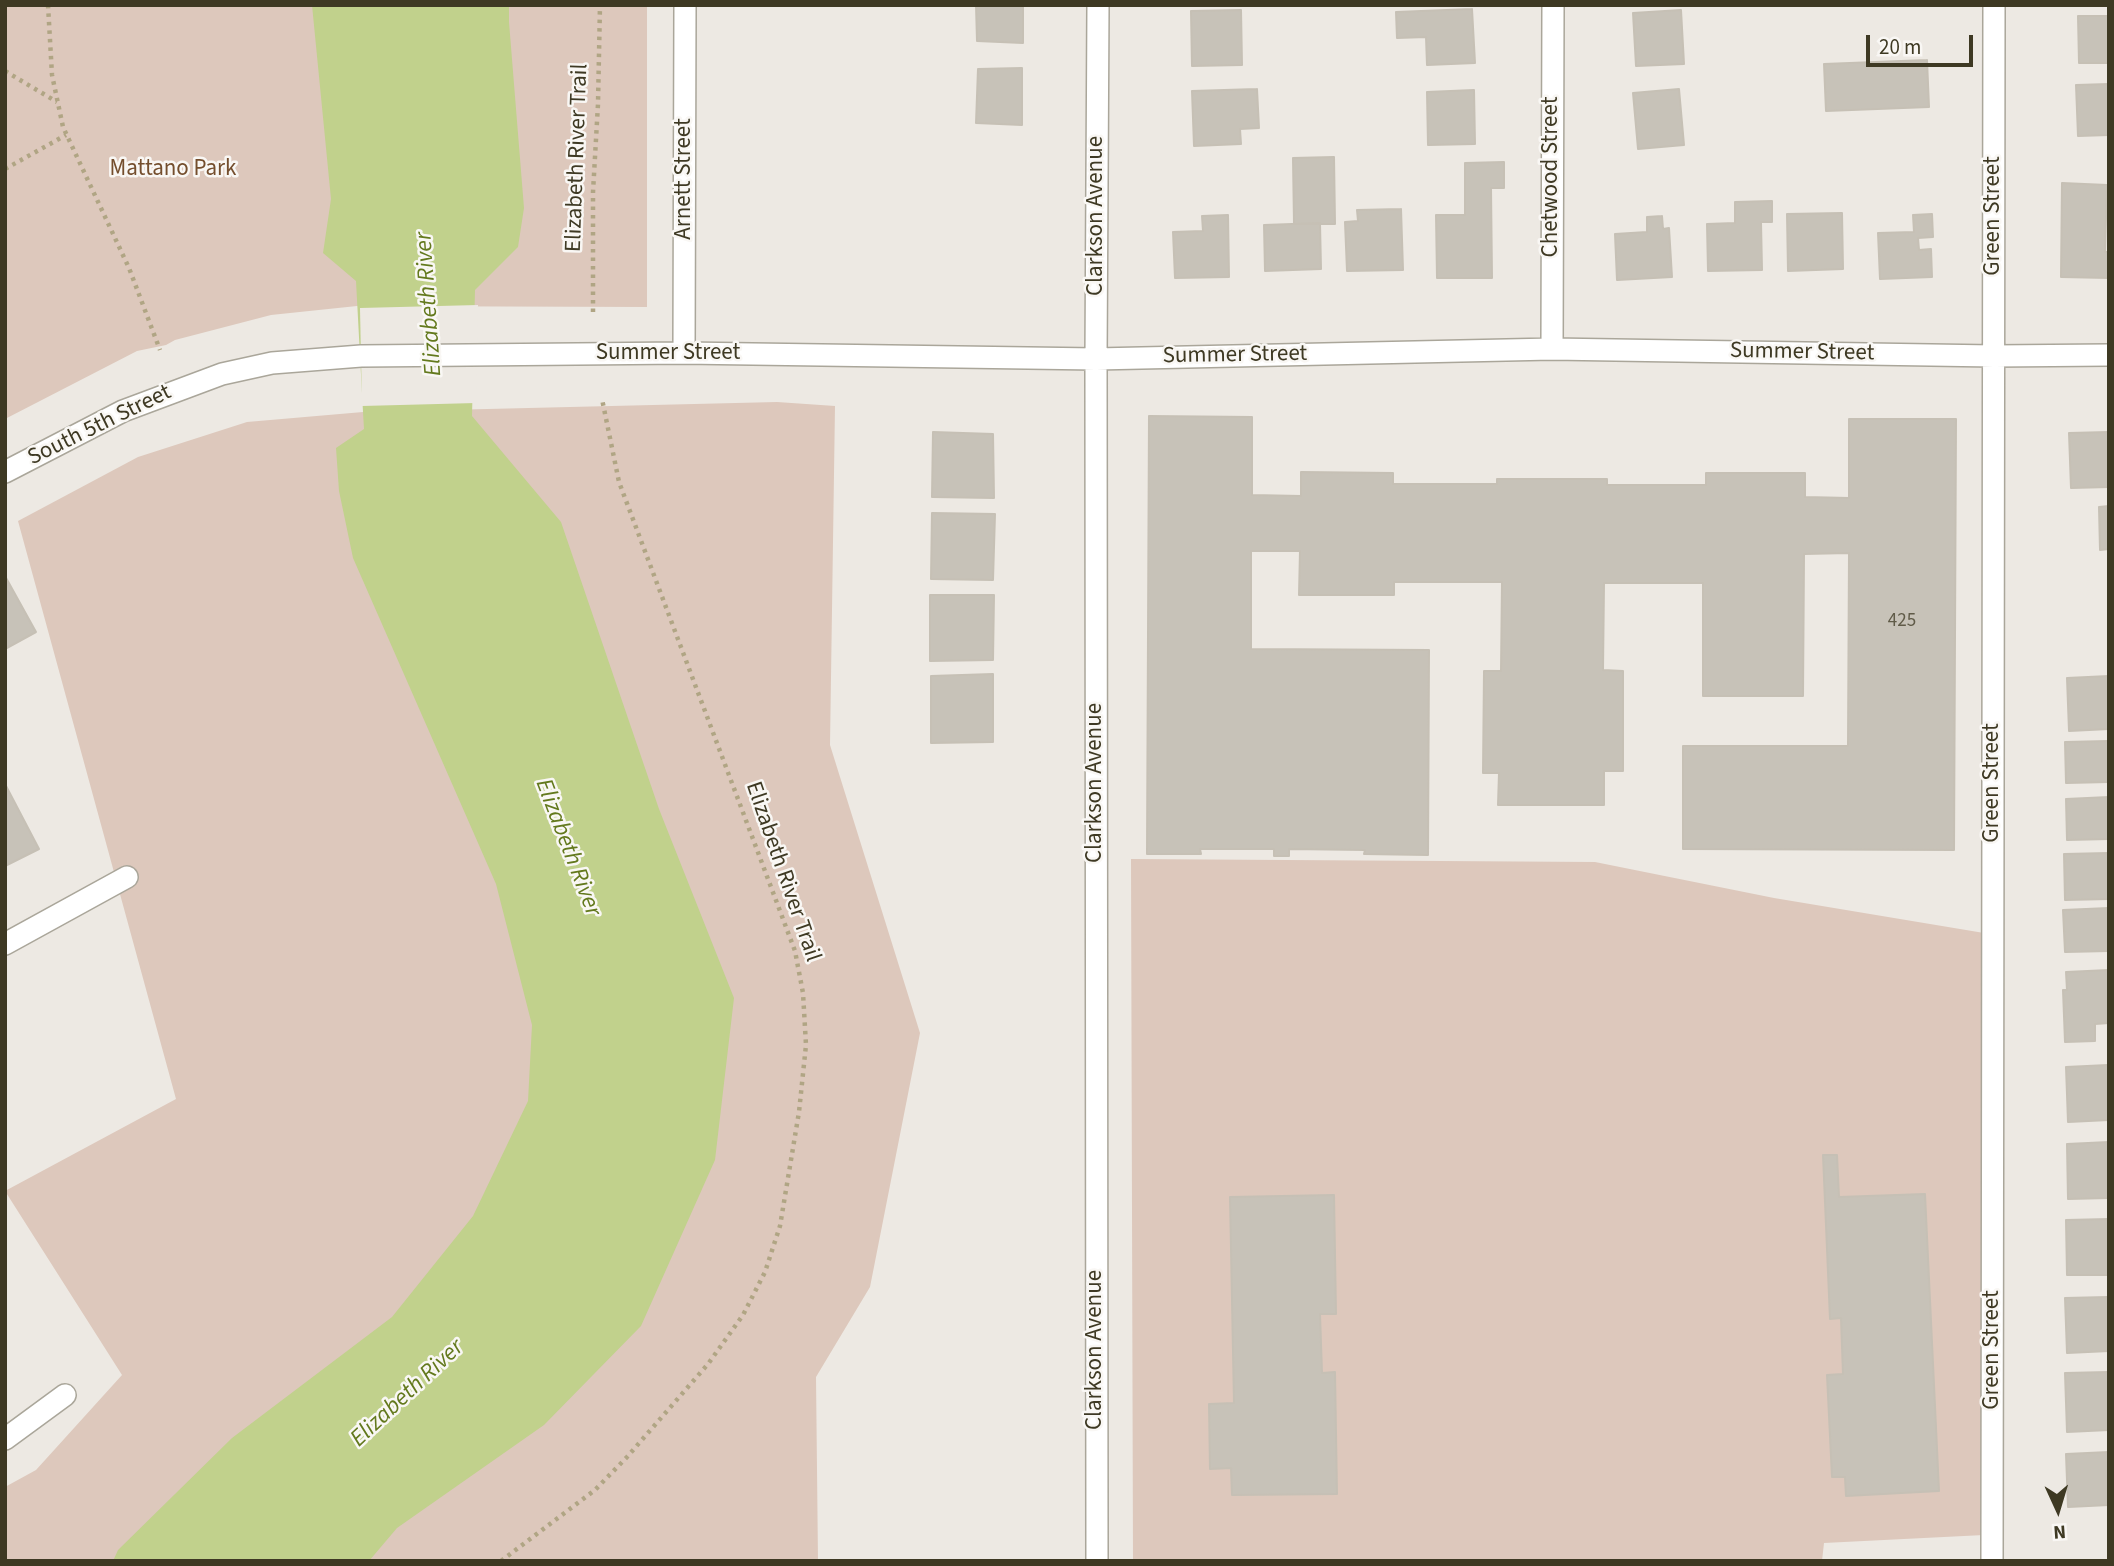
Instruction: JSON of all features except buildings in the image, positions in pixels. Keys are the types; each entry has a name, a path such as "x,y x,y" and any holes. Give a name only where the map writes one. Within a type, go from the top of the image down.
{"street":[{"name":"Arnett Street","path":"684,353 685,5"},
{"name":"Clarkson Avenue","path":"1097,1561 1098,5"},
{"name":"Chetwood Street","path":"1552,349 1553,5"},
{"name":"Green Street","path":"1992,1561 1994,5"},
{"name":"Summer Street","path":"361,356 684,353 1096,359 1552,349 1994,356 2109,355"},
{"name":"South 5th Street","path":"5,472 122,411 222,374 272,363 361,356"},
{"path":"5,944 127,877"},
{"path":"5,1439 65,1395"}],"path":[{"path":"48,5 52,75 66,135 129,268 160,350"},
{"name":"Elizabeth River Trail","path":"593,312 593,192 600,5"},
{"path":"5,71 58,103"},
{"path":"5,169 66,135"},
{"name":"Elizabeth River Trail","path":"501,1561 594,1490 619,1465 708,1364 743,1315 765,1272 780,1226 799,1112 806,1045 803,993 795,951 619,482 602,399"}],"green space":[{"name":"Mattano Park","path":"5,5 647,5 647,307 357,306 271,315 137,351 5,419"},
{"path":"777,402 835,406 830,745 920,1033 870,1287 816,1377 818,1561 5,1561 5,1487 36,1470 122,1375 5,1191 176,1099 18,521 138,457 247,422 363,412"},
{"path":"1131,859 1595,862 1774,898 1984,933 1984,1535 1824,1543 1822,1561 1133,1561"}],"water":[{"name":"Elizabeth River","path":"312,5 509,5 524,208 518,247 475,290 472,416 561,522 659,809 734,998 715,1160 641,1326 544,1425 397,1528 369,1561 113,1561 118,1550 232,1438 392,1317 473,1216 528,1101 532,1025 496,884 353,558 339,491 336,448 364,429 356,281 323,253 331,199"}],"pier":[{"path":"478,305 476,403 362,406 360,308"}]}
